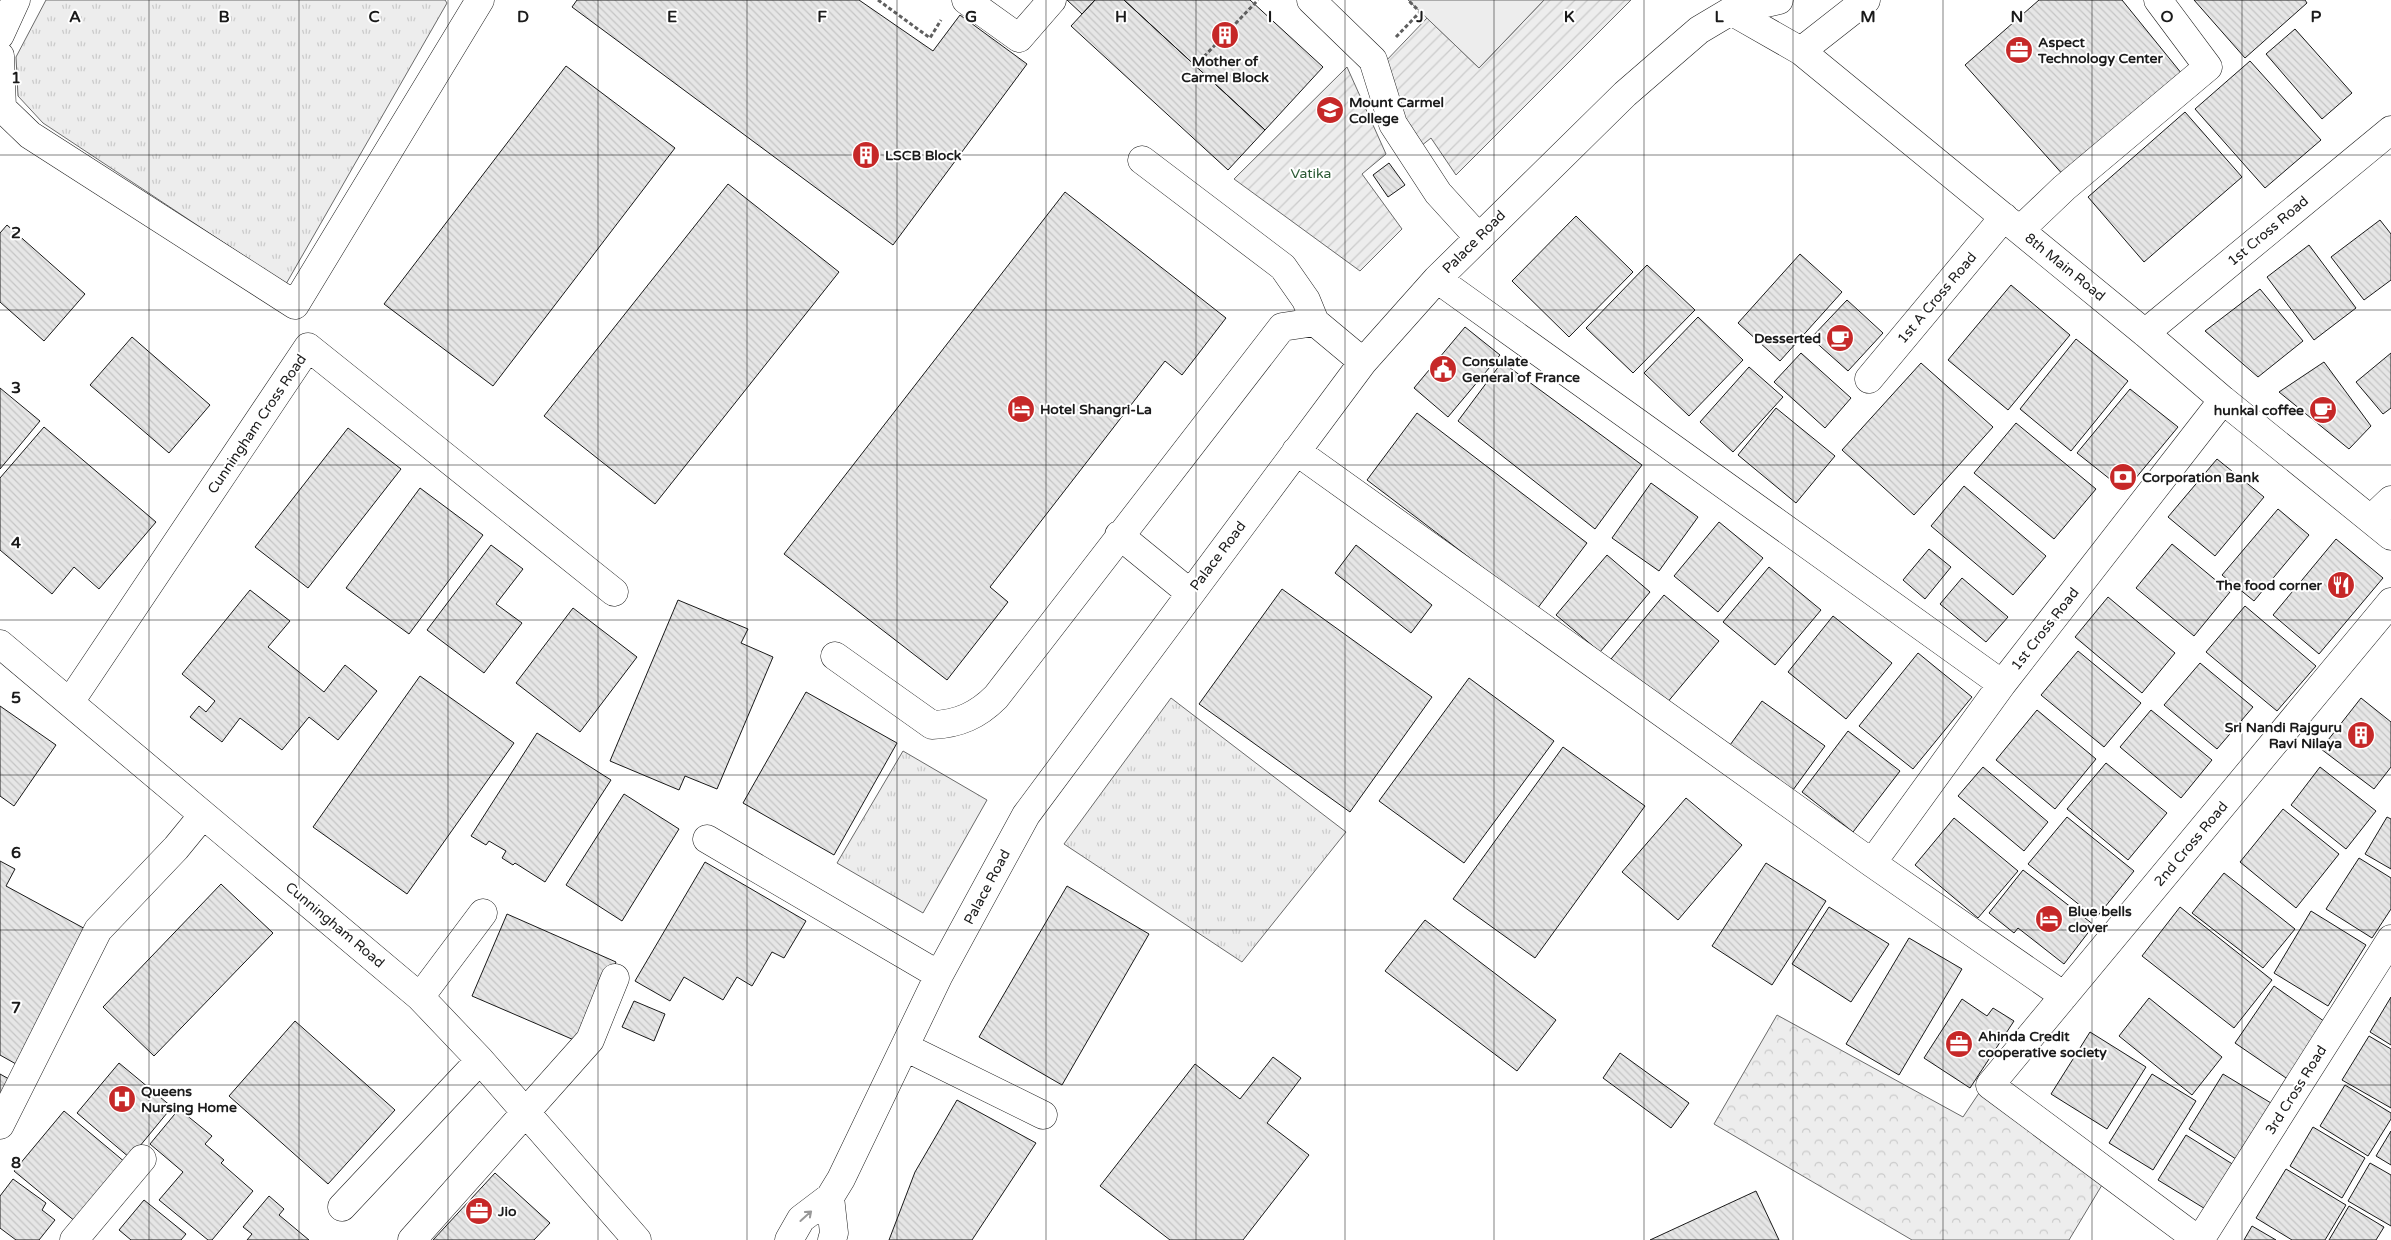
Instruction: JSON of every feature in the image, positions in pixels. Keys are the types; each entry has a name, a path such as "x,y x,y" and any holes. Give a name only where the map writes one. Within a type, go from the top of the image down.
{"street":[{"path":"0,35 16,0"},
{"path":"0,56 1,109 30,135 295,305 480,0"},
{"path":"955,8 1019,38 1052,0"},
{"path":"1311,0 1373,60 1393,124 1438,193 1479,238"},
{"name":"Palace Road","path":"789,1240 801,1219 830,1197 841,1179 940,975 1026,815 1364,362 1437,278 1625,94 1732,4 1779,0"},
{"path":"1801,51 1866,0"},
{"name":"1st A Cross Road","path":"1869,379 2012,224 2064,188 2208,67 2158,0"},
{"name":"8th Main Road","path":"1732,4 1801,51 2145,333 2223,400 2381,527"},
{"name":"1st Cross Road","path":"2145,333 2391,130"},
{"path":"1142,160 1283,267 1306,300 1315,322 1364,362"},
{"path":"1437,278 2002,684"},
{"path":"835,656 932,725 953,723 973,716 996,697 1119,535 1282,327 1315,322"},
{"name":"Cunningham Cross Road","path":"70,702 308,347 614,592"},
{"name":"1st Cross Road","path":"1872,863 2002,684 2223,400"},
{"path":"1296,451 1872,863 2064,996"},
{"path":"2381,527 2391,500"},
{"path":"1119,535 1190,593"},
{"name":"2nd Cross Road","path":"2199,1240 1990,1085 2391,602"},
{"name":"Cunningham Road","path":"0,644 420,997 480,1060 637,1240"},
{"path":"0,1125 98,930 176,848 203,815"},
{"path":"707,839 940,975"},
{"path":"420,997 483,913"},
{"name":"3rd Cross Road","path":"2199,1240 2391,939"},
{"path":"412,1240 590,1040 615,978"},
{"path":"905,1046 1043,1116"},
{"path":"342,1207 480,1060"},
{"path":"74,1240 142,1159"},
{"path":"830,1197 834,1233 832,1240"}],"path":[{"path":"878,0 930,38 955,8"},
{"path":"1195,66 1258,0"},
{"path":"1373,60 1420,12 1408,0"}],"green space":[{"path":"46,0 445,0 447,3 286,284 43,123 18,96 16,57"},
{"path":"1408,0 1544,0 1479,68"},
{"path":"1544,0 1631,0 1456,175 1431,138 1421,146 1402,117 1384,63 1427,18 1479,68"},
{"name":"Vatika","path":"1347,67 1386,154 1362,174 1402,229 1360,271 1234,179"},
{"path":"1171,698 1346,832 1242,962 1064,844"},
{"path":"903,751 987,800 923,913 837,863"},
{"path":"1777,1015 1963,1117 1979,1093 2102,1185 2069,1240 1912,1240 1714,1124"}],"building":[{"name":"LSCB Block","path":"577,0 859,0 933,51 960,15 1027,64 893,245 572,7"},
{"path":"1067,0 1095,0 1082,14"},
{"path":"1095,0 1124,0 1265,130 1228,170 1071,26"},
{"name":"Mother of Carmel Block","path":"1124,0 1250,0 1323,67 1265,130"},
{"path":"2039,0 2122,0 2182,74 2065,177 1965,65"},
{"path":"2194,0 2305,0 2307,3 2245,58"},
{"path":"2295,29 2352,93 2322,119 2266,54"},
{"path":"2250,61 2321,140 2265,188 2195,109"},
{"path":"566,66 675,148 493,386 384,304"},
{"path":"2185,112 2242,177 2144,262 2088,197"},
{"path":"1389,163 1405,185 1388,197 1373,175"},
{"path":"728,184 839,272 655,504 544,416"},
{"path":"1065,192 1226,318 1182,375 1165,361 990,587 1008,602 947,680 784,554"},
{"path":"1576,216 1633,272 1569,337 1512,281"},
{"path":"2380,220 2391,234 2391,280 2364,300 2331,257"},
{"path":"7,225 85,294 44,341 0,302 0,233"},
{"path":"2309,245 2356,308 2314,340 2267,277"},
{"path":"1800,254 1842,292 1780,361 1738,323"},
{"path":"1647,265 1695,310 1633,373 1586,328"},
{"path":"2011,285 2070,335 2008,410 1948,360"},
{"path":"2260,289 2303,341 2258,377 2205,331"},
{"path":"1847,300 1883,333 1848,371 1811,338"},
{"path":"1698,317 1743,360 1689,416 1644,373"},
{"path":"1465,327 1500,355 1448,417 1414,388"},
{"path":"132,337 210,405 169,453 90,385"},
{"path":"2076,339 2128,381 2071,451 2020,409"},
{"path":"1801,353 1851,398 1825,428 1774,382"},
{"path":"2391,353 2391,408 2383,414 2356,382"},
{"path":"1502,362 1642,465 1595,529 1458,421"},
{"path":"2324,362 2371,426 2349,449 2279,392"},
{"path":"1921,363 1993,427 1914,515 1842,450"},
{"path":"1749,367 1783,397 1733,452 1700,422"},
{"path":"0,388 40,421 0,469"},
{"path":"2130,389 2178,427 2125,491 2077,453"},
{"path":"1776,408 1835,456 1796,503 1738,455"},
{"path":"1417,413 1587,543 1537,609 1367,480"},
{"path":"2016,423 2096,489 2054,539 1974,473"},
{"path":"44,427 156,522 99,589 74,567 52,594 0,550 0,478"},
{"path":"348,428 401,469 308,588 255,547"},
{"path":"2217,459 2264,497 2215,556 2168,517"},
{"path":"1651,483 1698,517 1659,571 1612,538"},
{"path":"1964,486 2046,556 2013,595 1931,526"},
{"path":"420,488 483,535 409,634 346,588"},
{"path":"2278,509 2309,535 2254,601 2222,575"},
{"path":"1719,522 1763,558 1718,612 1674,576"},
{"path":"2336,539 2383,578 2319,654 2273,615"},
{"path":"2172,544 2230,592 2194,636 2136,588"},
{"path":"491,545 523,569 496,604 522,623 484,673 427,630"},
{"path":"1356,545 1432,605 1411,633 1335,573"},
{"path":"1929,549 1951,567 1925,599 1903,580"},
{"path":"1607,555 1650,592 1600,652 1556,615"},
{"path":"1769,567 1821,610 1775,665 1723,622"},
{"path":"1962,578 2008,617 1986,642 1940,604"},
{"path":"1282,589 1432,697 1350,812 1199,704"},
{"path":"250,590 290,621 268,647 324,692 345,665 377,691 338,740 309,717 282,750 240,718 222,742 190,717 199,706 206,712 215,701 182,674"},
{"path":"1664,595 1719,641 1666,704 1611,659"},
{"path":"2108,597 2175,653 2142,693 2075,637"},
{"path":"678,600 748,629 741,643 773,657 717,789 685,776 679,790 610,761"},
{"path":"2245,606 2316,666 2277,711 2206,652"},
{"path":"573,608 637,657 580,732 516,683"},
{"path":"1833,616 1892,663 1846,719 1788,672"},
{"path":"2078,651 2141,703 2104,747 2041,695"},
{"path":"1918,653 1972,697 1913,769 1859,726"},
{"path":"2200,663 2253,707 2217,749 2164,705"},
{"path":"420,676 514,743 407,894 313,827"},
{"path":"1469,678 1554,741 1464,863 1379,801"},
{"path":"806,692 897,743 834,855 743,803"},
{"name":"Sri Nandi Rajguru Ravi Nilaya","path":"2361,698 2391,722 2391,767 2374,789 2321,749"},
{"path":"1762,701 1825,746 1793,790 1730,745"},
{"path":"0,706 56,745 14,806 0,796"},
{"path":"2037,710 2096,759 2055,809 1996,760"},
{"path":"2151,710 2212,760 2181,798 2120,747"},
{"path":"1848,731 1900,771 1853,832 1802,792"},
{"path":"537,733 611,780 545,882 515,863 513,865 502,858 506,851 489,841 486,845 471,836"},
{"path":"1563,747 1645,806 1535,958 1453,899"},
{"path":"2106,763 2167,813 2128,860 2067,809"},
{"path":"1983,767 2048,822 2024,851 1958,796"},
{"path":"2320,767 2376,811 2346,849 2291,805"},
{"path":"624,794 679,829 622,921 566,885"},
{"path":"1686,798 1742,845 1678,920 1622,872"},
{"path":"2283,809 2339,854 2296,908 2240,862"},
{"path":"2067,817 2134,871 2096,918 2028,864"},
{"path":"2387,817 2391,819 2391,869 2365,854"},
{"path":"1954,818 2018,871 1978,918 1915,865"},
{"path":"2359,858 2391,878 2391,909 2372,938 2326,909"},
{"path":"0,861 15,869 6,886 89,931 16,1064 0,1055"},
{"path":"705,862 806,921 784,958 772,952 752,986 737,977 723,1000 684,977 670,1001 635,981"},
{"path":"1766,863 1826,901 1772,985 1712,946"},
{"path":"2023,870 2094,925 2064,964 2018,928 2014,933 1989,913"},
{"path":"2224,873 2295,929 2263,968 2192,913"},
{"path":"221,884 273,933 154,1056 103,1007"},
{"path":"1067,886 1149,934 1062,1085 979,1037"},
{"path":"1829,907 1889,944 1851,1002 1792,964"},
{"path":"2180,907 2272,980 2234,1028 2142,956"},
{"path":"2311,911 2366,945 2328,1006 2274,973"},
{"path":"507,914 616,962 581,1043 472,996"},
{"path":"1425,920 1556,1020 1517,1071 1385,971"},
{"path":"1909,938 1962,969 1899,1075 1846,1044"},
{"path":"2274,986 2328,1024 2289,1080 2235,1043"},
{"path":"2391,997 2391,1045 2370,1032"},
{"path":"2149,998 2222,1057 2192,1095 2119,1036"},
{"path":"1962,999 1987,1016 1993,1008 2014,1021 1970,1088 1924,1058"},
{"path":"634,1001 665,1014 654,1041 622,1027"},
{"path":"295,1021 395,1110 328,1184 229,1096"},
{"path":"2090,1032 2146,1067 2107,1129 2051,1094"},
{"path":"2369,1036 2391,1049 2391,1108 2342,1080"},
{"path":"1620,1053 1689,1103 1671,1128 1603,1078"},
{"path":"1273,1057 1301,1078 1267,1123 1309,1155 1243,1240 1170,1240 1100,1186 1195,1064 1240,1099"},
{"path":"119,1063 172,1107 130,1158 77,1113"},
{"path":"0,1074 9,1079 0,1095"},
{"path":"2152,1074 2196,1101 2153,1170 2109,1143"},
{"path":"2223,1074 2271,1103 2236,1159 2189,1129"},
{"path":"2345,1085 2391,1113 2391,1119 2368,1156 2320,1126"},
{"path":"957,1100 1036,1143 972,1240 889,1240 915,1172"},
{"path":"179,1109 212,1136 205,1144 224,1160 221,1163 253,1191 212,1240 208,1240 159,1200 183,1172 150,1144"},
{"path":"64,1111 126,1163 76,1222 14,1171"},
{"path":"2313,1127 2365,1158 2342,1198 2290,1166"},
{"path":"2391,1131 2391,1165 2376,1156"},
{"path":"2186,1135 2234,1165 2207,1210 2158,1180"},
{"path":"2370,1163 2391,1175 2391,1226 2348,1201"},
{"path":"2286,1169 2346,1205 2325,1240 2292,1240 2256,1218"},
{"path":"495,1173 550,1223 534,1240 433,1240"},
{"path":"13,1179 46,1203 42,1210 55,1220 39,1240 16,1240 0,1228 0,1196"},
{"path":"1756,1191 1779,1240 1650,1240"},
{"path":"269,1196 284,1209 279,1215 309,1240 247,1240 252,1234 243,1227"},
{"path":"144,1200 186,1234 181,1240 131,1240 119,1230"},
{"path":"2349,1206 2384,1227 2376,1240 2329,1240"},
{"path":"2252,1226 2276,1240 2244,1240"}],"place":[{"name":"Mother of Carmel Block","path":"1225,35"},
{"name":"Aspect Technology Center","path":"2019,50"},
{"name":"Mount Carmel College","path":"1330,110"},
{"name":"LSCB Block","path":"866,155"},
{"name":"Desserted","path":"1840,338"},
{"name":"Consulate General of France","path":"1443,369"},
{"name":"Hotel Shangri-La","path":"1021,409"},
{"name":"hunkal coffee","path":"2323,410"},
{"name":"Corporation Bank","path":"2123,477"},
{"name":"The food corner","path":"2341,585"},
{"name":"Sri Nandi Rajguru Ravi Nilaya","path":"2361,735"},
{"name":"Blue bells clover","path":"2049,919"},
{"name":"Ahinda Credit cooperative society","path":"1959,1044"},
{"name":"Queens Nursing Home","path":"122,1099"},
{"name":"Jio","path":"479,1211"}]}
